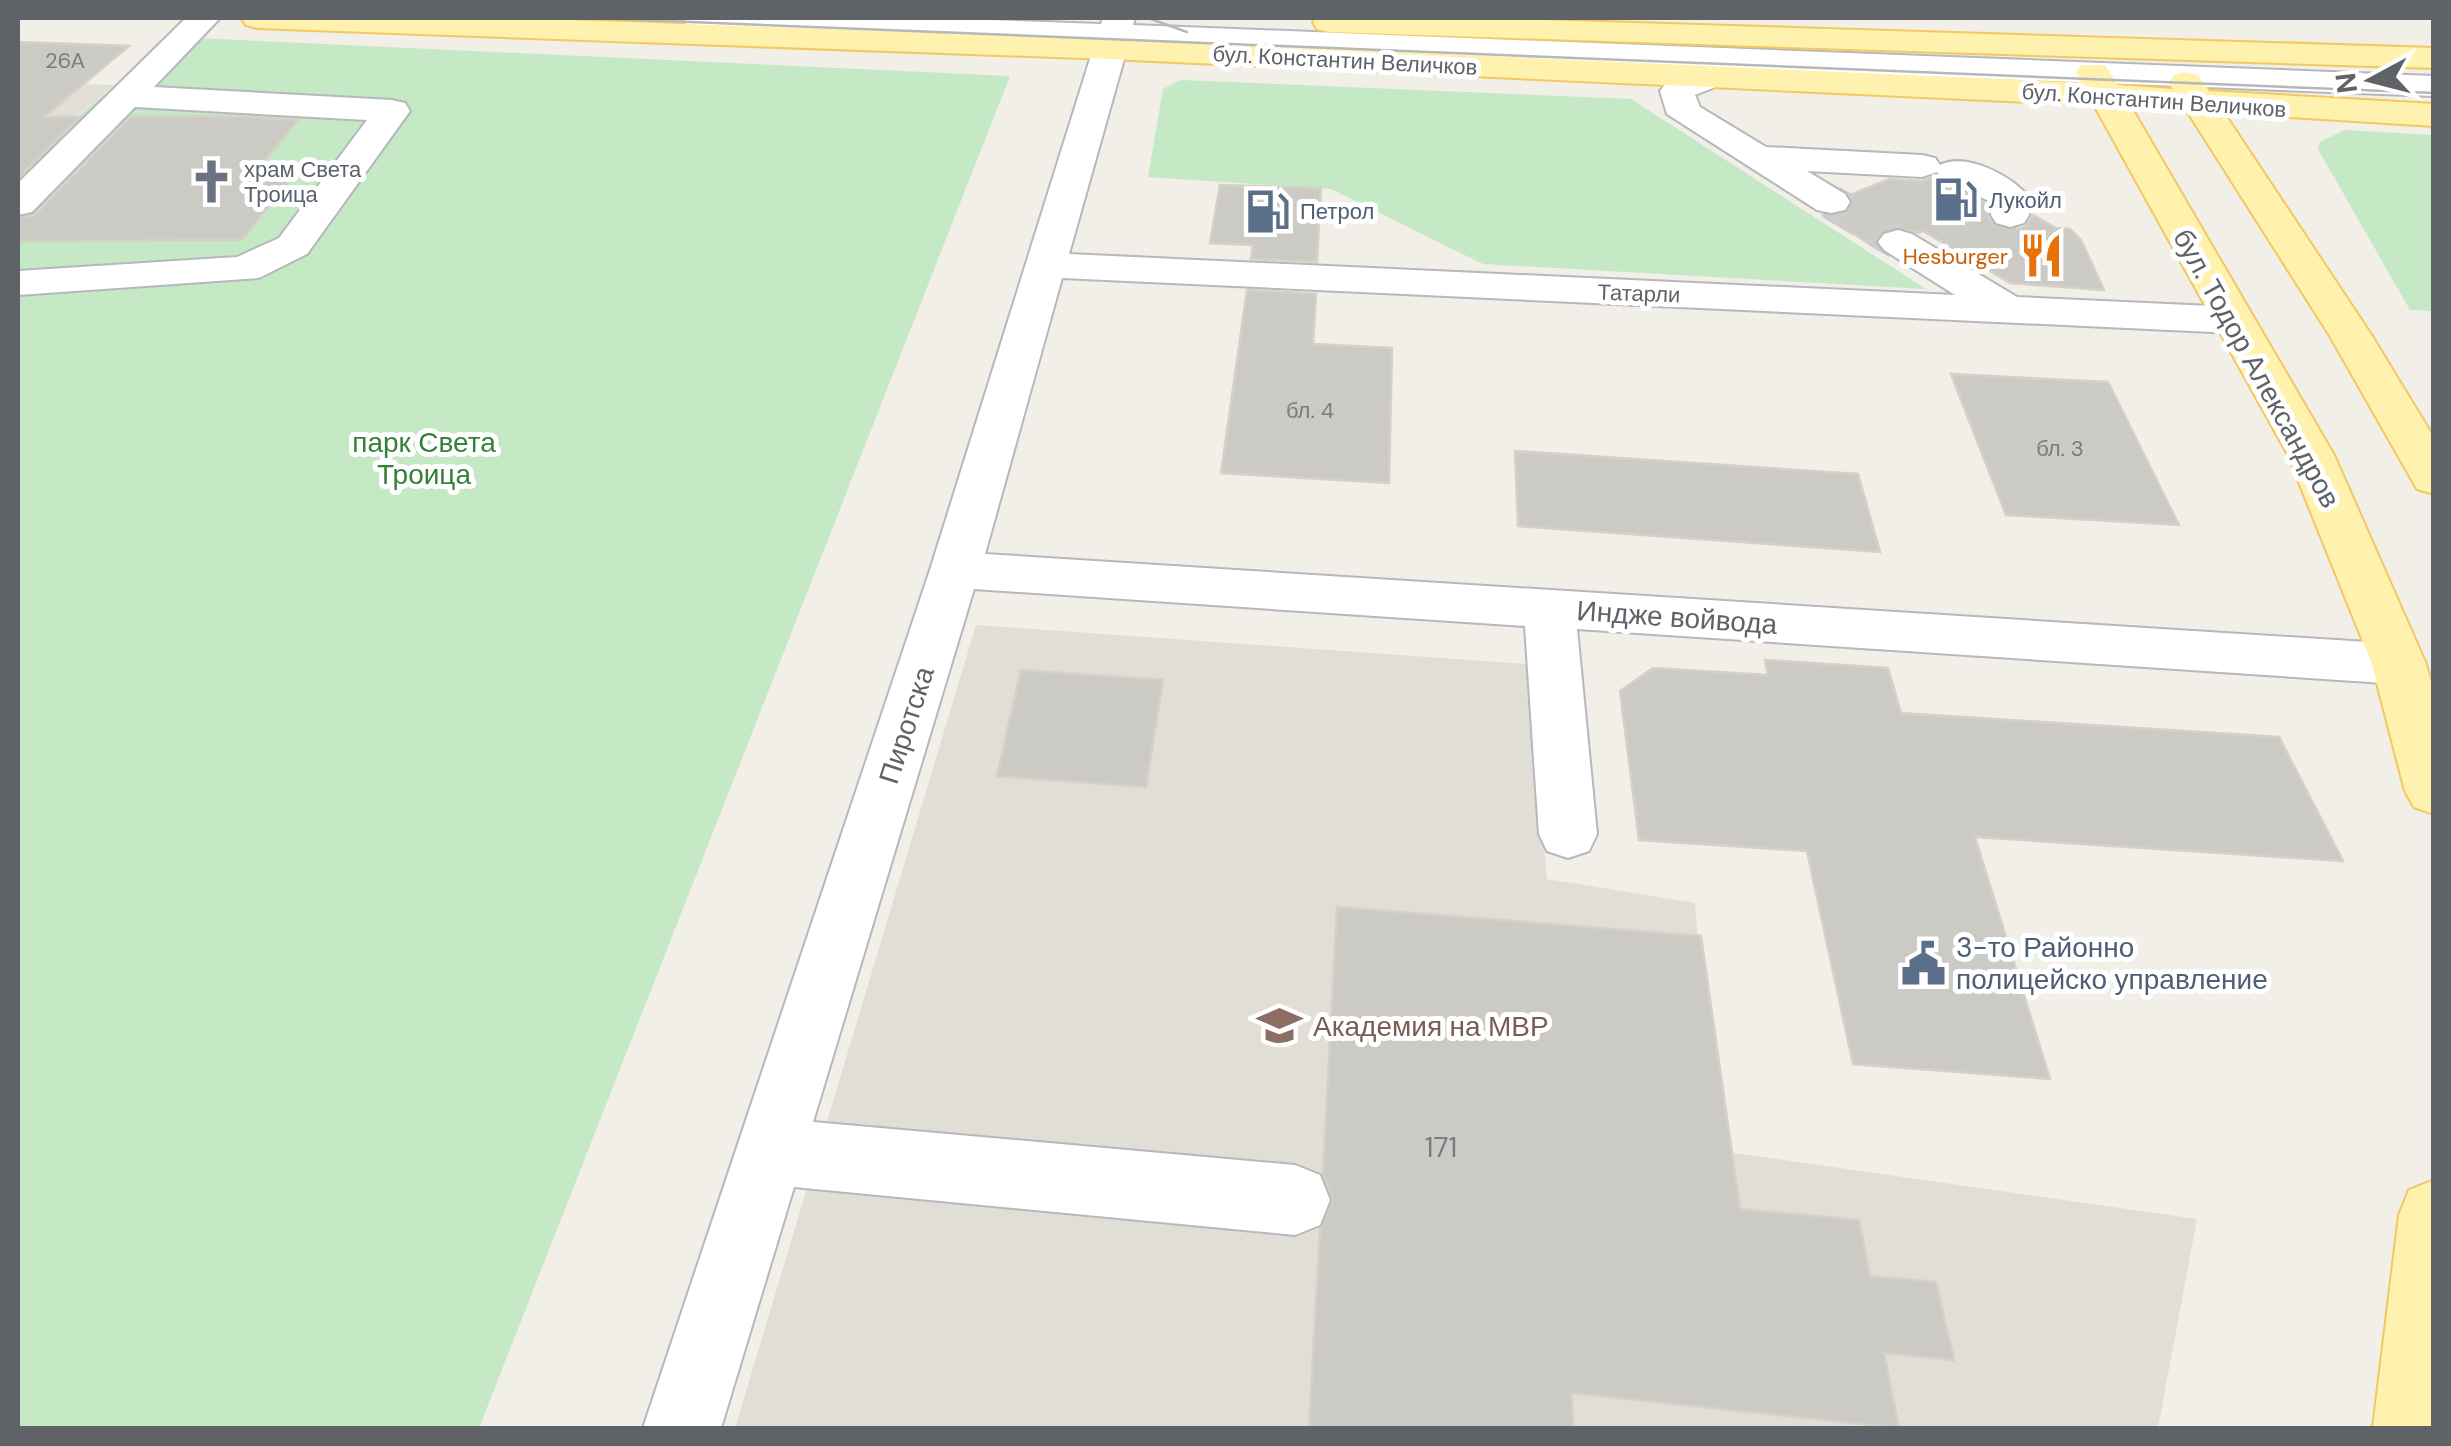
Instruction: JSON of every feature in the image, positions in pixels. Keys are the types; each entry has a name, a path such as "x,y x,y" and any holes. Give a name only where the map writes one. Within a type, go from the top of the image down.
{"main road":[{"name":"бул. Константин Величков","path":"256,18 1114,33 1711,77 2093,72 2183,76 2434,58"},
{"name":"бул. Константин Величков","path":"1221,18 2183,76 2434,116"},
{"name":"бул. Тодор Александров","path":"2061,18 2311,455 2399,664 2434,791"},
{"path":"2143,18 2351,336 2434,478"},
{"path":"2412,1428 2434,1215"}],"street":[{"path":"18,204 204,18"},
{"name":"бул. Константин Величков","path":"698,18 2093,72"},
{"name":"Пиротска","path":"682,1428 955,570 1114,33"},
{"name":"бул. Константин Величков","path":"2183,76 2434,86"},
{"path":"1711,77 1696,79 1677,90 1679,107 1832,202"},
{"path":"18,283 245,269 293,246 392,112 124,96"},
{"path":"1759,158 1938,169 1983,179 2011,199 2010,215"},
{"path":"1920,246 2008,309"},
{"name":"Татарли","path":"1045,265 2233,320"},
{"name":"Индже войвода","path":"955,570 2399,664"},
{"path":"1549,608 1568,834"},
{"path":"770,1151 1295,1200"}],"shaded area":[{"path":"18,82 114,85 18,165"},
{"name":"Академия на МВР","path":"976,625 1526,664 1547,879 1695,903 1714,1150 2197,1219 2158,1428 735,1428"}],"green space":[{"name":"парк Света Троица","path":"174,37 1010,76 479,1428 18,1428 18,165"},
{"path":"1181,80 1631,99 1926,289 1483,264 1331,189 1148,177 1163,89"},
{"path":"2345,130 2433,135 2433,311 2410,310 2318,149 2320,142"}],"building":[{"path":"18,42 129,46 44,117 80,117 18,178"},
{"name":"храм Света Троица","path":"131,117 298,120 250,178 291,178 242,240 18,241 18,218 35,215"},
{"path":"1936,176 1987,204 1988,217 1995,227 2009,231 2025,227 2033,215 2056,228 2070,229 2081,240 2104,290 2010,283 1923,231 1899,226 1881,232 1874,242 1879,250 1824,215 1846,214 1853,204 1850,195 1889,179 1922,181"},
{"path":"1220,185 1321,188 1317,262 1251,259 1253,245 1210,243"},
{"path":"1247,290 1316,294 1313,344 1392,348 1389,483 1221,473"},
{"path":"1951,374 2108,382 2179,525 2006,515"},
{"path":"1515,451 1858,474 1880,552 1518,526"},
{"name":"3-то Районно полицейско управление","path":"1765,660 1888,668 1901,713 2279,737 2343,861 1975,837 2050,1079 1853,1064 1807,851 1639,840 1620,691 1653,668 1768,675"},
{"path":"1021,670 1163,680 1146,787 997,776"},
{"path":"1337,907 1701,936 1740,1209 1859,1220 1870,1276 1936,1282 1954,1360 1884,1353 1899,1428 1571,1393 1574,1428 1309,1428 1320,1229 1333,1201 1323,1173"}],"tunnel":[{"path":"1831,202 1898,242"},
{"path":"1944,243 2010,215"}],"tram line":[{"path":"592,18 2434,93"},
{"path":"1148,18 1187,32"}],"place":[{"name":"храм Света Троица","path":"211,182"},
{"name":"Лукойл","path":"1956,200"},
{"name":"Петрол","path":"1267,211"},
{"name":"Hesburger","path":"2041,256"},
{"name":"3-то Районно полицейско управление","path":"1923,963"},
{"name":"Академия на МВР","path":"1280,1026"}]}
